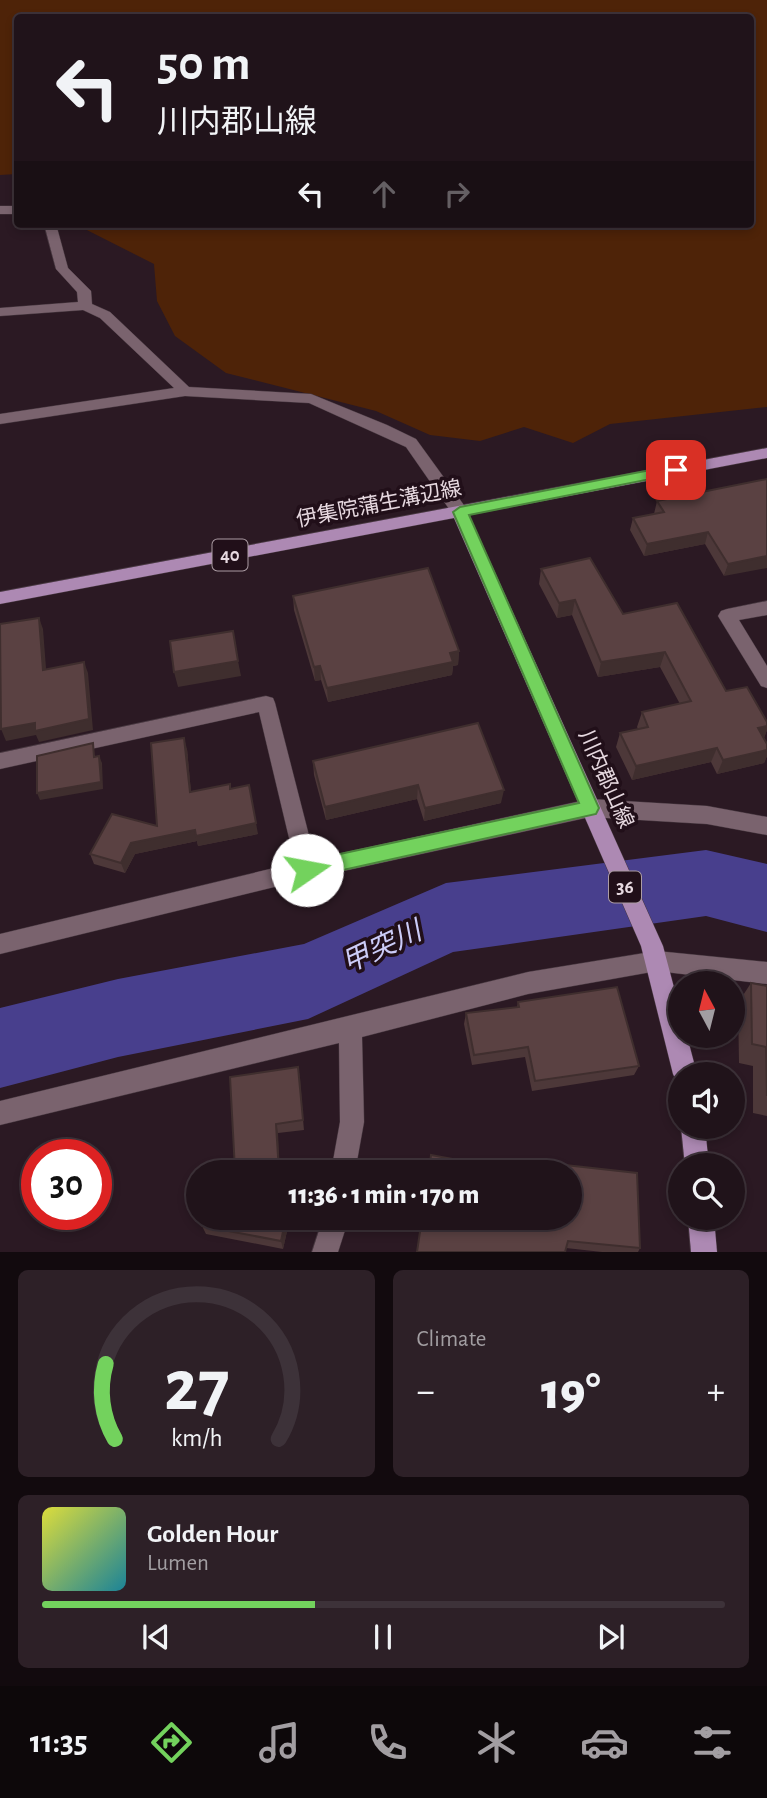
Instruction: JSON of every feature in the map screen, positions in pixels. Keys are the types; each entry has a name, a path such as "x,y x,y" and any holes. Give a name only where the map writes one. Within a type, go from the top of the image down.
{"main road":[{"name":"伊集院蒲生溝辺線","path":"0,598 767,453"},
{"name":"川内郡山線","path":"460,512 654,954 682,1062"},
{"path":"702,1230 704,1252"}],"street":[{"path":"51,228 62,269 84,291 85,306"},
{"path":"0,312 85,306 105,315 185,391"},
{"path":"0,419 185,391 311,399 411,443 460,512"},
{"path":"767,608 727,616 767,681"},
{"path":"0,761 266,704 307,870"},
{"path":"0,944 307,870 590,808 707,815 767,826"},
{"path":"0,1113 654,954 767,973"},
{"path":"345,1160 352,1122 350,1029"},
{"path":"326,1252 332,1230"}],"shaded area":[{"path":"0,0 767,0 767,407 610,424 573,443 524,427 480,441 430,435 376,411 226,373 175,336 157,301 154,264 83,228 754,228 754,14 14,14 14,174 0,175"}],"building":[{"path":"767,479 767,556 728,564 708,532 647,544 633,518 664,512 657,501"},
{"path":"590,558 623,614 677,603 726,691 747,687 767,722 767,726 758,728 767,744 767,750 723,760 717,748 636,766 620,733 648,727 642,712 691,701 665,652 601,662 575,600 559,603 541,569"},
{"path":"428,568 459,651 450,653 453,662 327,688 320,666 314,667 293,596"},
{"path":"39,618 43,670 84,662 89,719 35,731 35,723 1,729 0,624"},
{"path":"233,631 238,661 174,672 170,641"},
{"path":"478,723 504,790 425,808 418,785 325,807 313,761"},
{"path":"184,738 190,792 230,784 230,789 249,785 256,823 196,836 195,830 131,843 121,863 90,854 112,814 157,826 151,743"},
{"path":"93,743 94,757 99,756 101,782 37,793 37,756"},
{"path":"751,983 767,986 767,1096 766,1047 752,1044"},
{"path":"617,987 639,1066 535,1081 528,1047 474,1055 466,1013 519,1007 518,1002"},
{"path":"298,1067 303,1120 276,1124 278,1160 234,1160 230,1077"},
{"path":"431,1155 458,1160 430,1160"},
{"path":"582,1167 637,1173 640,1248 568,1241 565,1252 417,1252 420,1230 582,1230"},
{"path":"223,1230 283,1230 281,1241"}],"waterway":[{"name":"甲突川","path":"0,1048 118,1018 308,981 446,918 706,883 767,898"}],"route":[{"path":"307,870 590,808 460,512 676,470"}]}
